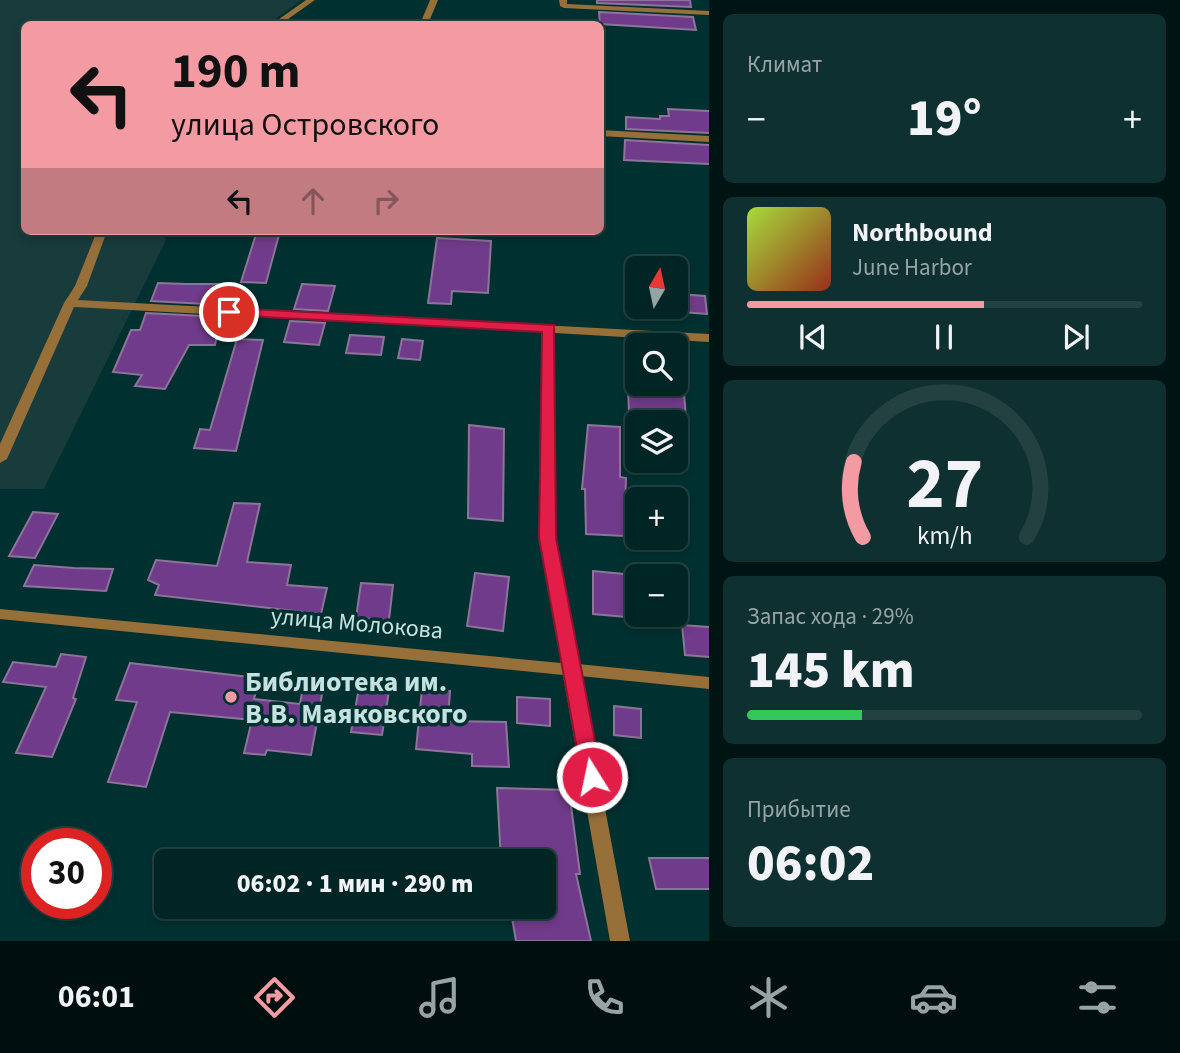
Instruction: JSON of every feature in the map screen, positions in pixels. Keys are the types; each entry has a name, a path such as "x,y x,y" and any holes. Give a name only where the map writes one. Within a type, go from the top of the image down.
{"street":[{"path":"280,21 311,0"},
{"path":"425,21 434,0"},
{"path":"564,3 709,13"},
{"path":"604,133 709,139"},
{"path":"0,459 70,303 81,286 100,235"},
{"path":"70,303 709,338"},
{"path":"549,328 547,538 573,668 620,941"},
{"name":"улица Молокова","path":"0,614 709,682"}],"shaded area":[{"path":"0,0 301,0 273,21 21,21 21,235 163,235 166,240 44,489 0,489"}],"building":[{"path":"597,0 690,0 691,7 597,3"},
{"path":"599,12 693,17 696,30 604,24 604,21 600,21"},
{"path":"668,109 709,111 709,133 626,129 626,117 660,119 660,116 669,116"},
{"path":"625,140 709,145 709,164 624,160"},
{"path":"256,235 279,235 266,283 241,282"},
{"path":"437,238 491,241 488,293 452,291 451,304 428,303"},
{"path":"158,283 229,284 224,305 151,301"},
{"path":"302,284 335,286 328,311 294,309"},
{"path":"688,295 705,296 707,314 688,313"},
{"path":"146,313 221,317 215,345 189,345 165,389 135,386 142,375 113,372 131,330 140,330"},
{"path":"290,321 325,323 319,345 284,342"},
{"path":"350,335 384,337 381,355 346,353"},
{"path":"237,339 263,340 236,451 194,448 200,429 210,430"},
{"path":"402,339 423,341 420,360 398,358"},
{"path":"628,396 684,396 685,410 629,410"},
{"path":"469,425 504,429 503,521 468,518"},
{"path":"588,425 620,427 620,477 626,478 624,536 586,534 585,489 582,489"},
{"path":"234,503 260,504 247,562 291,565 287,585 327,588 321,614 155,595 159,585 148,580 156,560 217,566"},
{"path":"33,512 58,514 35,558 9,556"},
{"path":"34,565 113,569 106,591 24,586"},
{"path":"593,571 624,574 625,617 593,614"},
{"path":"475,573 509,577 503,631 467,626"},
{"path":"361,583 393,585 389,620 356,618"},
{"path":"682,627 709,627 709,657 685,655"},
{"path":"61,654 86,657 73,698 76,699 52,757 16,753 46,687 3,682 13,662 56,667"},
{"path":"130,663 259,678 254,699 300,704 305,676 325,678 311,755 267,750 265,755 244,753 252,720 170,712 146,787 108,782 137,702 116,700"},
{"path":"360,682 390,685 382,735 351,732"},
{"path":"422,689 450,691 448,721 506,722 509,767 472,766 472,754 416,749"},
{"path":"517,697 550,699 550,726 517,723"},
{"path":"614,706 641,709 641,738 614,735"},
{"path":"497,788 569,790 580,874 576,874 591,941 516,941 512,919 556,919 556,849 500,849"},
{"path":"649,858 709,858 709,889 656,889"}],"place":[{"name":"Библиотека им. В.В. Маяковского","path":"231,697"}],"route":[{"path":"229,312 549,328 547,538 592,777"}]}
